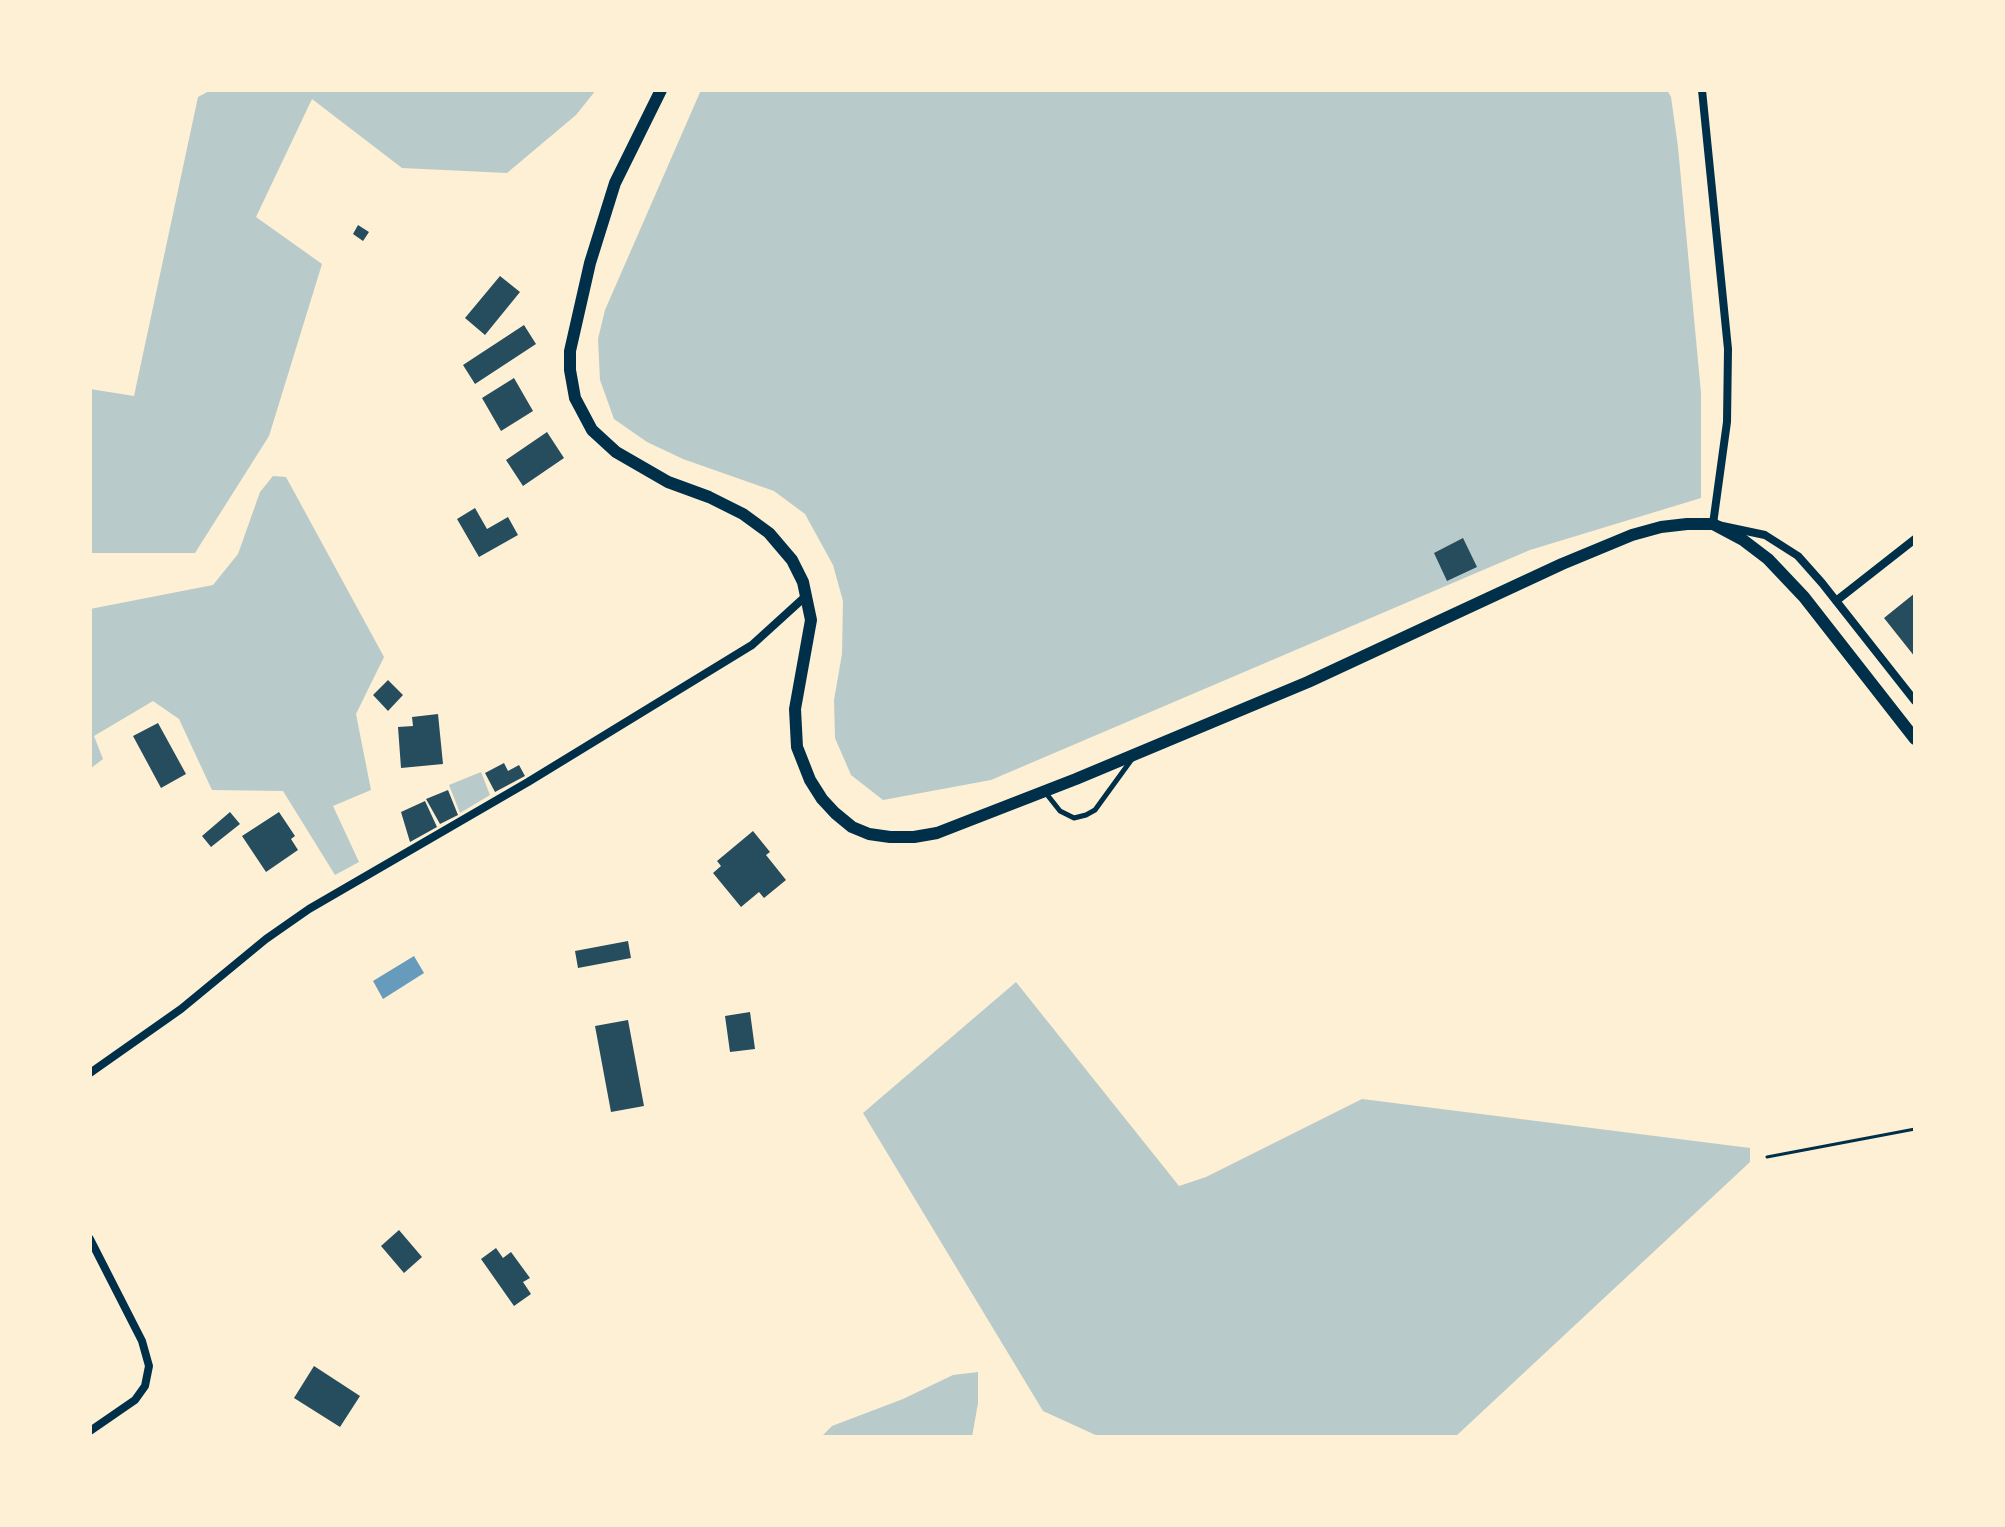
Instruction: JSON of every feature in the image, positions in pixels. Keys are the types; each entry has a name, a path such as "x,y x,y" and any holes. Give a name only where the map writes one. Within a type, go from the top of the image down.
{"street":[{"path":"661,90 615,183 590,263 570,351 575,398 592,430 629,461 668,482 728,506 769,533 792,560 807,595 811,632 797,699 795,734 800,758 822,799 843,821 860,831 879,836 914,837 937,833 1308,682 1562,564 1632,535 1661,527 1713,524 1753,530 1777,540 1810,568 1915,701"},
{"path":"1702,90 1728,349 1727,422 1713,524"},
{"path":"1713,524 1753,547 1793,584 1915,739"},
{"path":"1836,601 1915,539"},
{"path":"90,1073 181,1009 266,939 309,909 528,782 752,645 807,595"},
{"path":"90,1239 142,1341 149,1366 145,1386 135,1400 90,1431"}],"lane":[{"path":"1044,792 1060,811 1074,818 1086,815 1095,810 1136,754"}],"path":[{"path":"1767,1157 1915,1129"}],"shaded area":[{"path":"211,90 596,90 576,115 507,173 402,168 312,99 256,217 322,264 269,436 195,553 90,553 90,389 134,396 198,97"},
{"path":"701,90 1667,90 1671,97 1678,147 1701,393 1701,498 1530,550 991,780 883,800 851,775 835,738 834,700 842,654 843,601 833,565 805,514 774,491 683,459 647,442 614,419 600,380 598,339 605,310"},
{"path":"273,476 286,477 384,657 356,714 371,790 333,806 359,862 335,875 283,791 212,790 179,719 153,701 94,736 103,759 90,769 90,609 213,585 238,554 260,492"},
{"path":"481,772 490,795 460,813 449,785"},
{"path":"1016,982 1179,1186 1206,1177 1362,1099 1750,1148 1750,1162 1455,1437 1100,1437 1043,1411 863,1113"},
{"path":"978,1372 978,1403 972,1437 821,1437 832,1426 903,1399 953,1375"}],"water":[{"path":"414,956 424,973 383,999 373,981"}],"building":[{"path":"358,225 369,232 363,241 353,234"},
{"path":"500,276 520,292 485,335 465,318"},
{"path":"524,325 536,344 475,384 463,365"},
{"path":"514,378 533,411 501,431 482,398"},
{"path":"547,432 564,458 523,486 506,460"},
{"path":"475,508 487,529 508,517 518,535 479,557 457,519"},
{"path":"1463,538 1477,567 1447,581 1434,553"},
{"path":"1915,593 1915,657 1884,618"},
{"path":"388,680 403,695 388,711 373,695"},
{"path":"438,714 443,764 401,768 398,727 413,726 412,717"},
{"path":"158,723 186,774 161,788 133,736"},
{"path":"504,763 508,771 519,765 525,776 495,792 485,773"},
{"path":"448,790 458,815 440,824 426,799"},
{"path":"425,801 437,827 410,842 401,812"},
{"path":"230,812 240,824 211,847 202,836"},
{"path":"279,812 295,836 291,839 298,850 266,872 242,836"},
{"path":"753,831 770,852 766,855 786,880 764,898 759,892 741,907 713,873 721,866 717,861"},
{"path":"628,941 631,958 578,968 575,951"},
{"path":"750,1012 755,1049 730,1052 725,1016"},
{"path":"628,1020 644,1106 611,1112 595,1026"},
{"path":"399,1230 422,1257 404,1273 381,1246"},
{"path":"496,1248 503,1258 511,1252 530,1278 523,1282 531,1294 514,1306 481,1259"},
{"path":"314,1366 360,1396 340,1427 294,1398"}]}
